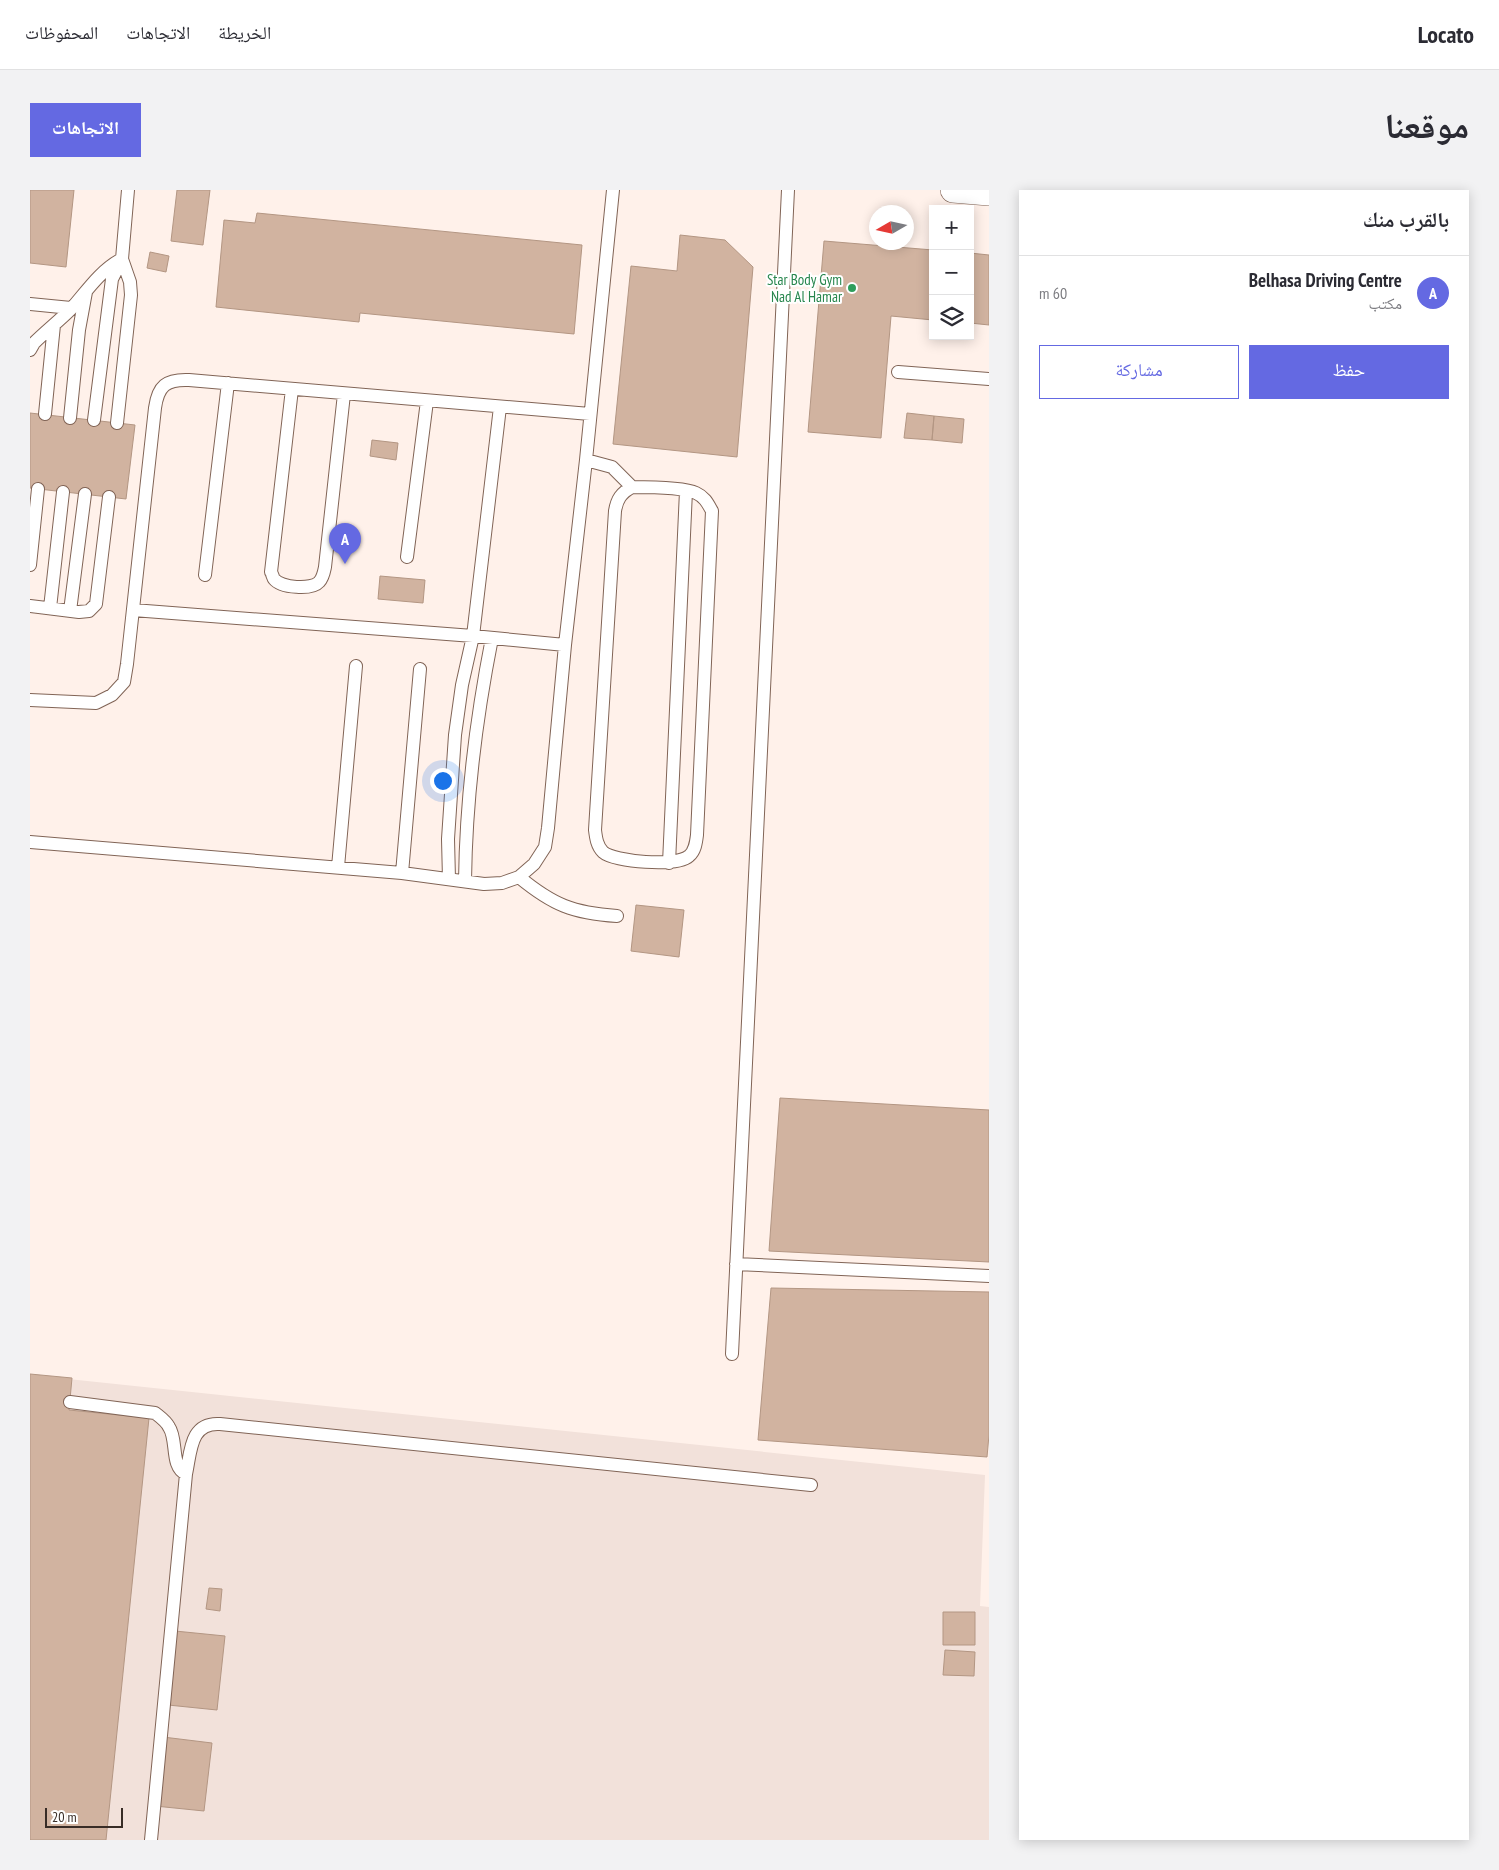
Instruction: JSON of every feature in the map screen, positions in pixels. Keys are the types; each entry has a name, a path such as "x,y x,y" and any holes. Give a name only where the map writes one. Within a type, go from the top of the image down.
{"street":[{"path":"953,190 989,193"}],"lane":[{"path":"94,420 112,279 122,259 128,190"},
{"path":"30,842 338,867 484,884 502,883 519,877 534,864 545,847 548,828 612,190"},
{"path":"732,1354 788,190"},
{"path":"30,350 34,343 72,308 104,271 122,259"},
{"path":"117,423 132,295 130,282 122,259"},
{"path":"70,418 79,330 87,290"},
{"path":"30,304 72,308"},
{"path":"45,414 54,325"},
{"path":"898,372 989,379"},
{"path":"30,700 96,702 112,696 124,682 157,396 164,385 176,379 590,414"},
{"path":"206,575 228,383"},
{"path":"292,389 271,572 279,584 310,588 318,583 323,576 325,567 344,394"},
{"path":"407,557 427,401"},
{"path":"449,879 448,839 455,735 462,685 472,636 500,407"},
{"path":"586,460 612,467 632,487"},
{"path":"632,487 697,493 706,500 712,511 695,846 690,856 680,862 611,857 602,851 596,841 595,830 615,511 620,496 632,487"},
{"path":"30,565 38,489"},
{"path":"669,862 686,491"},
{"path":"50,608 62,492"},
{"path":"70,611 85,494"},
{"path":"30,606 79,612 89,611 96,604 109,497"},
{"path":"133,610 565,645"},
{"path":"465,881 466,841 474,748 482,688 492,638"},
{"path":"338,867 356,666"},
{"path":"402,873 420,669"},
{"path":"519,877 540,894 564,907 590,914 617,916"},
{"path":"736,1264 989,1276"},
{"path":"70,1402 155,1413 164,1419 170,1428 174,1438 178,1466 181,1472 186,1474"},
{"path":"151,1840 186,1474 196,1433 203,1426 211,1423 811,1485"}],"shaded area":[{"path":"30,1375 985,1475 980,1606 989,1607 989,1840 30,1840"}],"building":[{"path":"30,190 74,190 66,267 30,263"},
{"path":"177,190 210,190 203,245 171,241"},
{"path":"257,213 582,245 574,334 360,313 359,322 216,307 224,220 255,223"},
{"path":"680,235 725,240 753,267 737,457 613,444 631,266 677,271"},
{"path":"824,241 869,245 869,250 929,250 929,320 891,316 881,438 808,432"},
{"path":"150,252 169,256 166,272 147,268"},
{"path":"974,253 989,255 989,325 974,323"},
{"path":"30,413 135,425 126,499 30,488"},
{"path":"907,413 934,416 932,440 904,438"},
{"path":"934,416 964,419 962,443 932,440"},
{"path":"372,440 398,443 396,460 370,456"},
{"path":"380,576 425,580 423,603 378,599"},
{"path":"636,905 684,910 679,957 631,951"},
{"path":"780,1098 989,1110 989,1262 769,1251"},
{"path":"771,1288 989,1292 989,1435 987,1457 758,1440"},
{"path":"30,1374 72,1378 69,1410 149,1418 106,1840 30,1840"},
{"path":"209,1588 222,1589 220,1611 206,1609"},
{"path":"943,1612 975,1612 975,1645 943,1645"},
{"path":"175,1631 225,1636 217,1710 168,1705"},
{"path":"945,1650 975,1652 974,1676 943,1675"},
{"path":"163,1737 212,1743 204,1811 155,1806"}],"place":[{"name":"Star Body Gym Nad Al Hamar","path":"852,288"},
{"name":"Belhasa Driving Centre","path":"345,564"}]}
